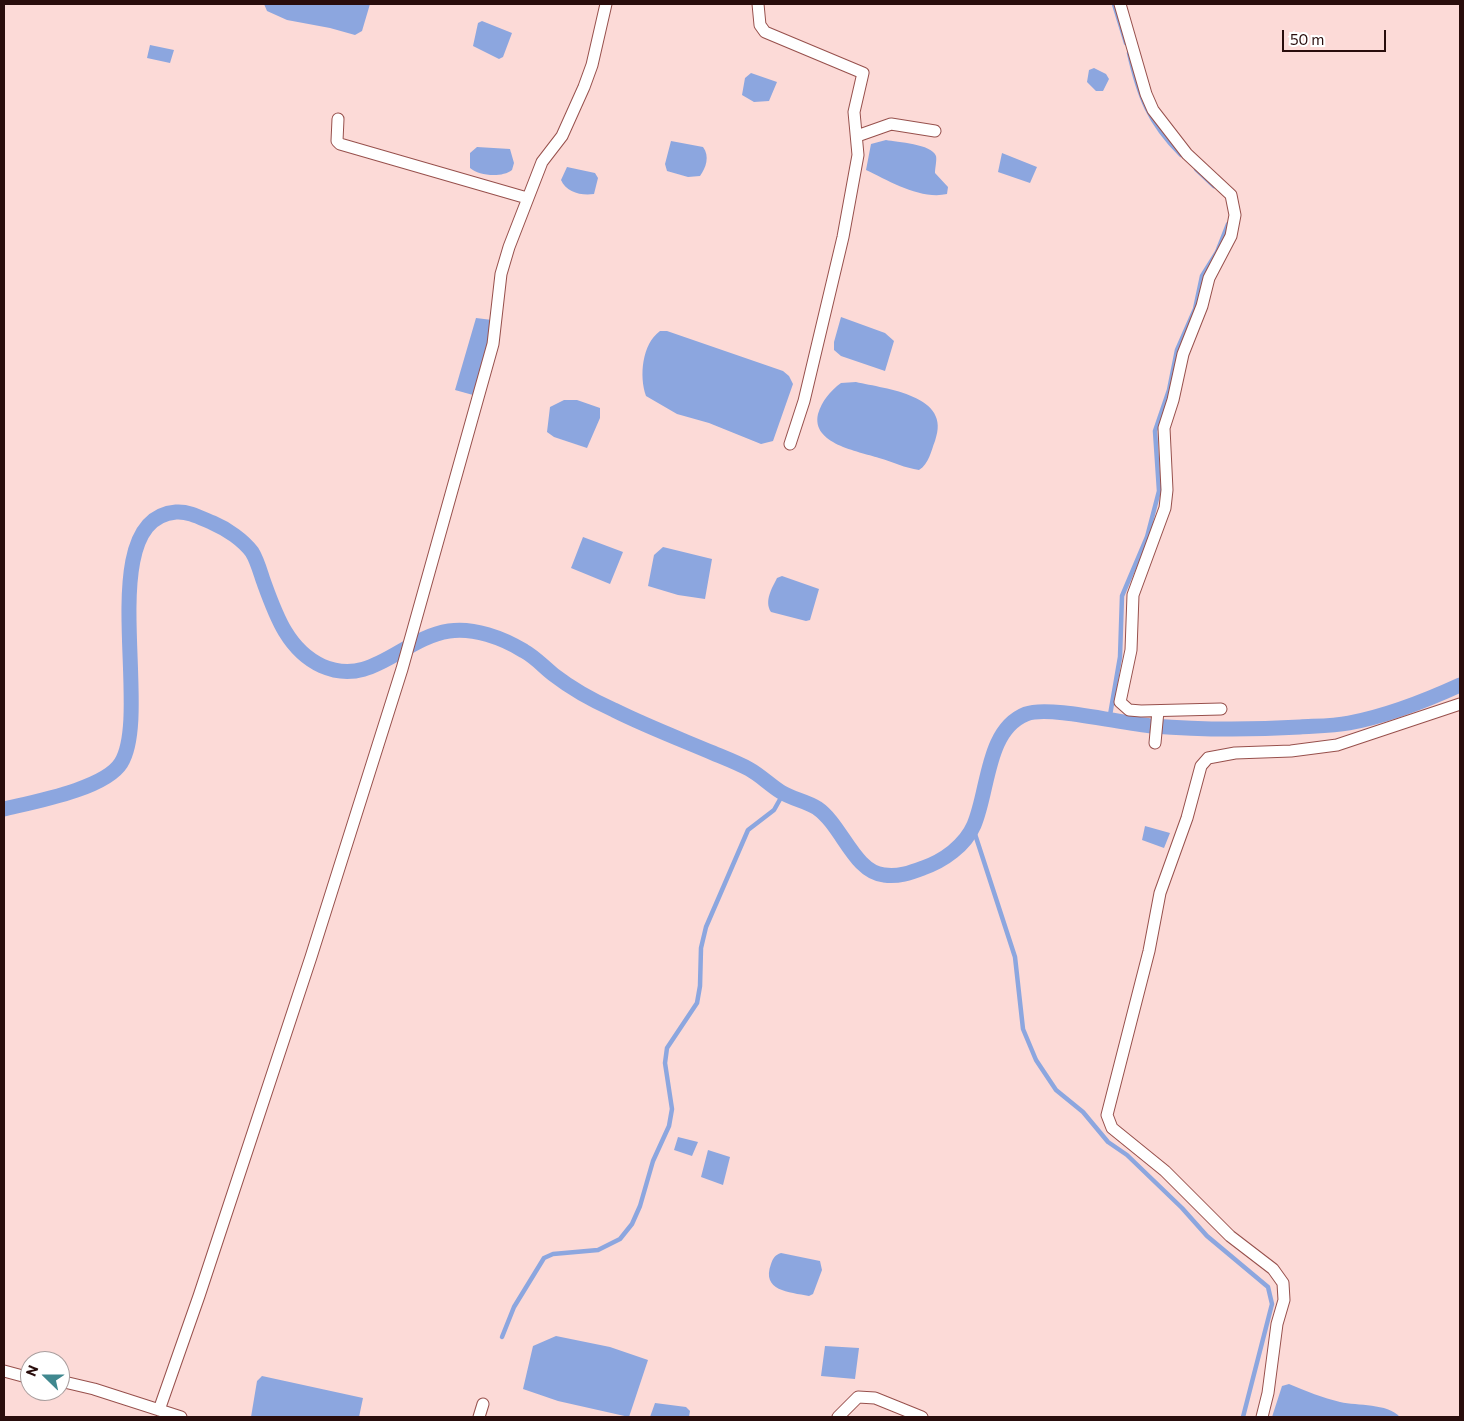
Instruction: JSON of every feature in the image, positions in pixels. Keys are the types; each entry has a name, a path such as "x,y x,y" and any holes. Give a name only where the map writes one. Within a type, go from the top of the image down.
{"street":[{"path":"159,1410 199,1296 314,948 402,669 493,344 501,274 542,162 562,136 584,87 592,65 606,4"},
{"path":"758,4 760,25 764,32 863,72 855,103 858,155 843,237 804,401 790,444"},
{"path":"1120,4 1153,110 1187,154 1230,195 1235,215 1231,236 1209,278 1202,306 1183,354 1163,436 1167,490 1165,508 1133,595 1131,650 1120,702 1128,710 1158,716 1222,709"},
{"path":"338,119 337,141 340,144 528,198"},
{"path":"857,136 891,124 935,131"},
{"path":"1262,1417 1268,1393 1277,1324 1284,1300 1283,1283 1273,1269 1230,1236 1165,1171 1112,1128 1107,1115 1149,951 1160,893 1187,818 1201,766 1208,758 1236,752 1291,751 1337,745 1460,704"},
{"path":"1155,743 1158,716"},
{"path":"4,1371 20,1375"},
{"path":"70,1384 180,1417"},
{"path":"838,1417 858,1397 875,1398 922,1417"},
{"path":"480,1417 483,1404"}],"water":[{"path":"264,4 370,4 362,31 355,35 287,20 267,11"},
{"path":"482,21 512,33 503,57 499,59 473,46 478,23"},
{"path":"150,45 174,50 170,63 147,58"},
{"path":"1094,68 1106,74 1109,79 1103,91 1096,91 1087,82 1089,70"},
{"path":"751,73 777,82 769,101 754,102 742,95 745,78"},
{"path":"886,140 921,146 933,152 936,156 935,173 948,187 947,194 937,195 916,192 866,170 871,144"},
{"path":"671,141 703,147 706,154 706,162 700,176 688,177 667,171 665,164"},
{"path":"477,147 510,149 514,163 512,170 508,173 497,175 474,171 470,168 470,153"},
{"path":"1002,153 1037,167 1030,183 998,172"},
{"path":"567,167 595,173 598,178 594,194 579,194 566,188 561,180"},
{"path":"841,317 885,333 894,341 885,371 841,356 834,350 834,342"},
{"path":"476,318 492,320 489,339 473,395 455,390"},
{"path":"660,331 667,331 783,371 789,376 793,384 773,441 761,444 709,423 677,414 646,396 643,379 644,361 649,344"},
{"path":"856,382 914,397 926,404 934,413 938,426 935,441 927,461 919,470 838,445 822,433 818,424 818,414 824,401 841,383"},
{"path":"564,400 577,400 600,408 600,418 587,448 554,437 547,432 550,407"},
{"path":"583,537 623,552 610,584 571,568"},
{"path":"663,547 712,559 705,599 678,595 648,586 654,555"},
{"path":"782,576 819,589 810,620 806,621 771,612 768,603 770,595 777,578"},
{"path":"1145,826 1170,833 1164,848 1142,840"},
{"path":"678,1137 698,1142 692,1156 674,1150"},
{"path":"708,1150 730,1157 723,1185 701,1177"},
{"path":"781,1253 820,1261 822,1270 813,1294 809,1296 793,1293 773,1285 769,1273 771,1264 774,1257"},
{"path":"556,1336 610,1347 648,1360 629,1417 558,1401 523,1389 533,1346"},
{"path":"825,1346 859,1348 855,1379 821,1376"},
{"path":"262,1376 363,1398 359,1417 251,1417 257,1381"},
{"path":"1289,1384 1334,1400 1388,1409 1400,1417 1272,1417 1282,1386"},
{"path":"655,1403 686,1407 690,1411 689,1417 650,1417"}],"waterway":[{"path":"1114,4 1126,43"},
{"path":"1129,53 1141,96 1147,109 1161,132 1181,155"},
{"path":"1196,169 1214,186"},
{"path":"1109,721 1120,657 1122,596 1147,537 1159,491 1155,431 1169,390 1177,350 1195,309 1202,276 1217,252 1228,224"},
{"path":"4,809 85,787 113,772 121,763 129,738 131,703 130,581 136,547 151,523 176,512 190,514 218,525 244,543 255,558 272,605 284,629 300,650 322,666 340,671 356,671 387,659 432,635 449,631 478,632 497,638 528,653 550,672 591,699 638,722 753,771 785,794 817,808 834,825 864,866 884,875 904,874 931,865 953,852 965,840 974,825 979,811 996,747 1003,733 1013,722 1026,714 1037,712 1068,713 1139,725 1189,728 1244,729 1325,726 1349,723 1392,712 1460,685"},
{"path":"502,1337 514,1307 544,1258 553,1254 598,1250 620,1239 632,1224 640,1206 653,1161 669,1126 672,1109 665,1063 667,1048 697,1003 700,986 701,948 706,927 748,830 774,810 783,794"},
{"path":"973,828 1015,957 1023,1029 1036,1060 1056,1090 1083,1112 1108,1142 1127,1155 1182,1208 1207,1236 1268,1287 1272,1304 1243,1417"}]}
